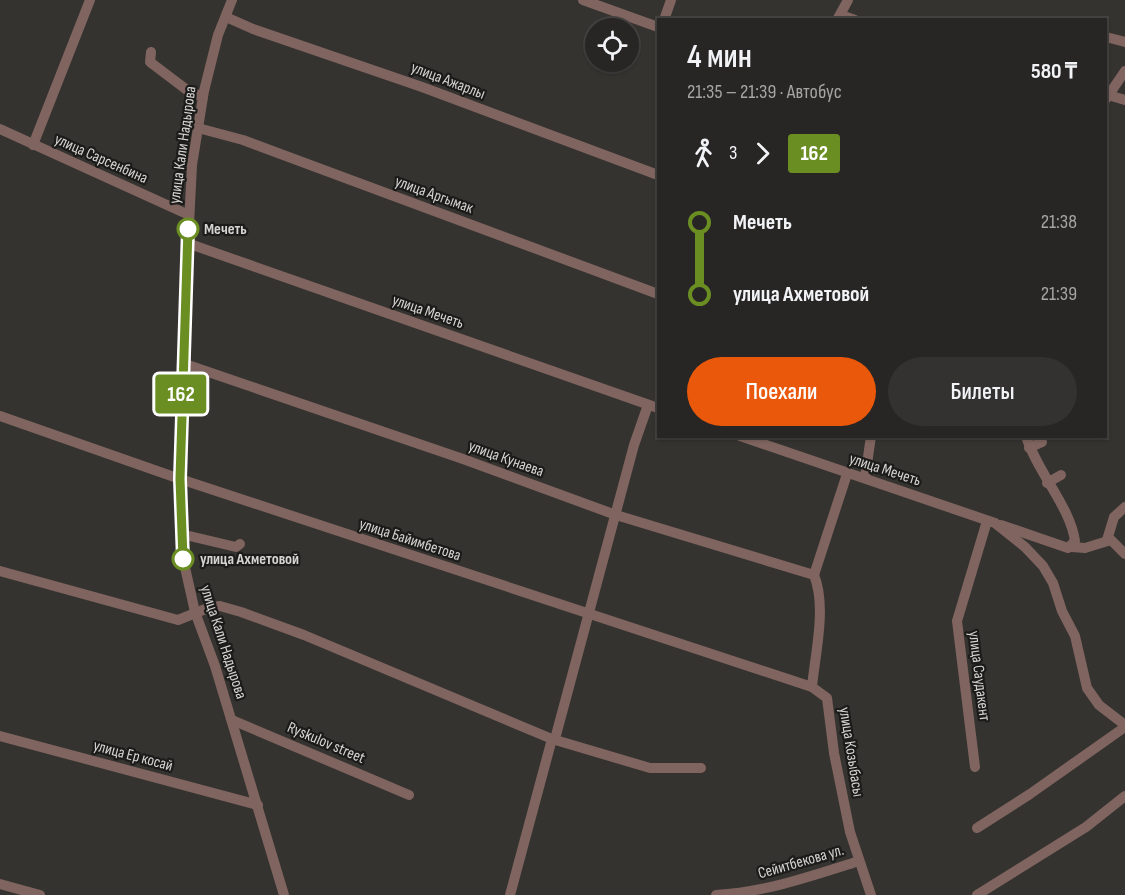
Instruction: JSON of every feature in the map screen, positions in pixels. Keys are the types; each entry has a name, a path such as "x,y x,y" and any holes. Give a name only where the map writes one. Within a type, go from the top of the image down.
{"street":[{"path":"33,145 90,0"},
{"name":"улица Кали Надырова","path":"232,0 218,34 203,97 192,165 182,363 180,479 182,554 195,612 232,720 284,895"},
{"path":"583,0 657,27"},
{"path":"665,18 671,0"},
{"path":"839,17 848,0"},
{"name":"улица Ажарлы","path":"226,17 253,29 422,87 657,175"},
{"path":"1107,37 1125,42"},
{"path":"151,52 150,62 187,90 203,97"},
{"path":"1125,71 1107,97 1125,100"},
{"name":"улица Аргымак","path":"198,128 243,140 657,294"},
{"name":"улица Сарсенбина","path":"0,129 189,215"},
{"name":"улица Мечеть","path":"187,243 653,407"},
{"name":"улица Кунаева","path":"182,363 441,451 616,515 815,579"},
{"path":"510,895 616,515 653,407"},
{"name":"улица Байимбетова","path":"0,416 180,479 812,687"},
{"name":"улица Мечеть","path":"746,438 991,522"},
{"path":"865,477 871,438"},
{"path":"1026,438 1029,448 1074,535 1072,547"},
{"path":"1029,448 1042,442"},
{"path":"812,687 819,614 815,579 847,474"},
{"path":"1047,483 1061,475"},
{"path":"1107,540 1114,517 1125,507"},
{"path":"991,522 1048,542 1072,547 1085,548 1111,540 1125,554"},
{"path":"977,828 1030,794 1125,726 1099,705 1087,688 1075,636 1043,566 1025,546 991,522"},
{"name":"улица Саудакент","path":"975,766 957,621 991,522"},
{"path":"181,534 236,547 240,544"},
{"path":"0,571 178,620 195,612 220,606 251,615 554,739 650,768 701,768"},
{"name":"улица Козыбасы","path":"812,687 827,698 834,753 850,832 871,895"},
{"name":"Ryskulov street","path":"232,720 409,795"},
{"name":"улица Ер косай","path":"0,736 258,805"},
{"path":"977,895 1086,826 1125,796"},
{"name":"Сейитбекова ул.","path":"716,895 755,893 859,861"},
{"path":"0,884 40,895"}],"bus line":[{"name":"162","path":"183,559 180,479 188,229"}],"place":[{"name":"Мечеть","path":"188,229"},
{"name":"улица Ахметовой","path":"183,559"}]}
